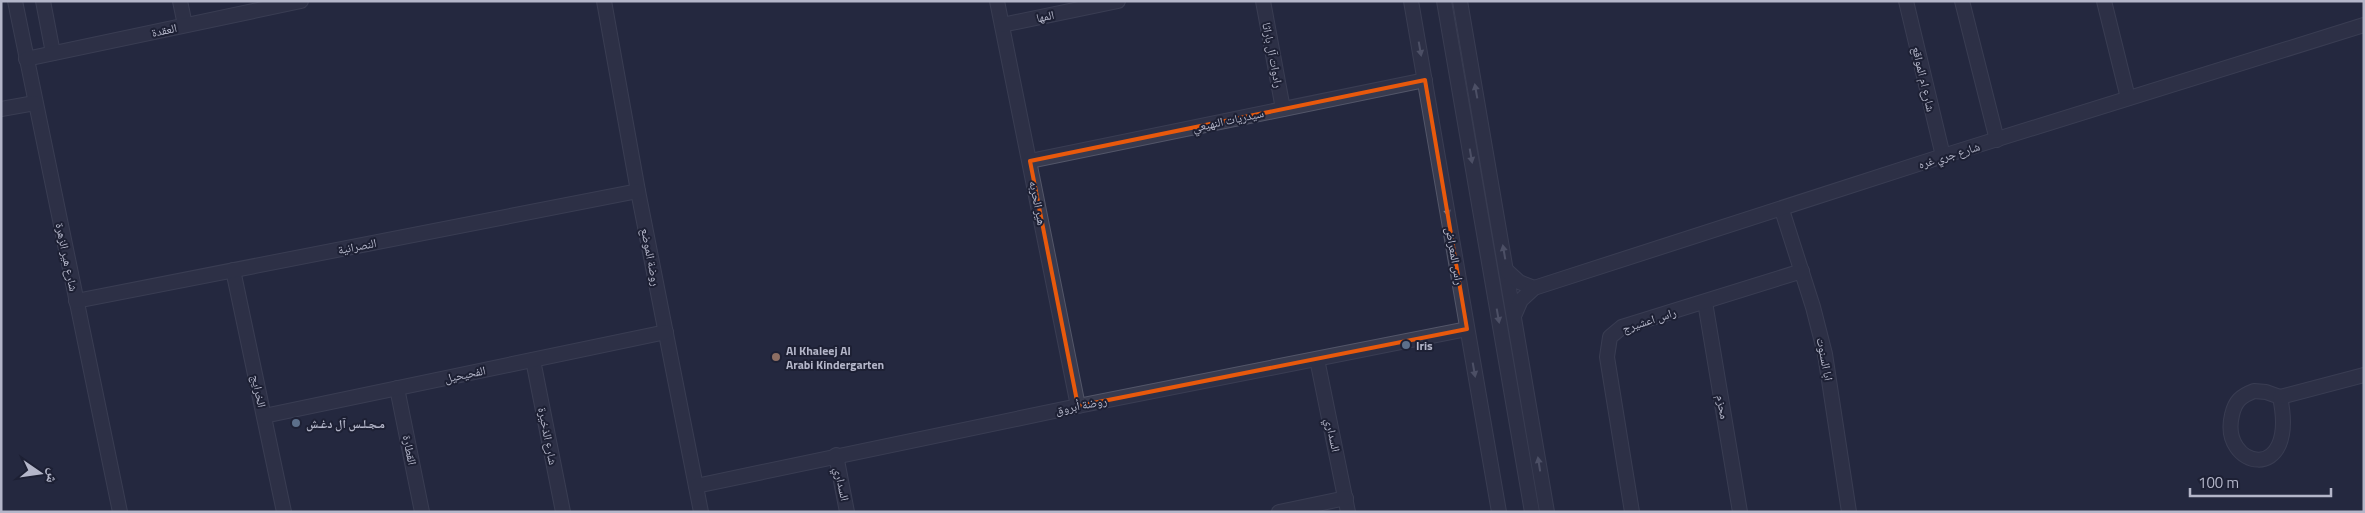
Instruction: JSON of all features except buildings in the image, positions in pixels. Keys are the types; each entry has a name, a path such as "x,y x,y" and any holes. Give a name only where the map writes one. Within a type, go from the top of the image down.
{"street":[{"name":"شارع هير الزهرة","path":"15,1 120,512"},
{"path":"43,1 53,53"},
{"path":"180,1 184,25"},
{"name":"العقدة","path":"26,59 301,1"},
{"name":"روضة الموضع","path":"604,1 638,191 701,512"},
{"name":"هير الحربه","path":"997,1 1078,406"},
{"name":"المها","path":"1002,25 1118,1"},
{"name":"رادوات آل باراثا","path":"1262,1 1283,109"},
{"path":"1444,1 1532,512"},
{"path":"1460,1 1547,512"},
{"name":"شارع ام المواقع","path":"1906,1 1942,156"},
{"path":"1962,1 1997,140"},
{"path":"2104,1 2128,98"},
{"name":"راس المعراض","path":"1411,2 1499,512"},
{"name":"شارع جري غره","path":"1534,288 1782,210 1942,156 2364,25"},
{"name":"سيدريات النهيعي","path":"1030,161 1425,80"},
{"path":"1,109 36,103"},
{"name":"النصرانية","path":"76,300 638,191"},
{"name":"ابا السنوت","path":"1782,210 1802,271 1825,354 1849,512"},
{"name":"الخرايج","path":"233,270 284,512"},
{"path":"1507,271 1519,282 1534,288 1521,300 1514,316"},
{"name":"راس اعشيرج","path":"1632,512 1607,357 1610,337 1622,327 1802,271"},
{"name":"محزم","path":"1705,302 1740,512"},
{"name":"روضة أبروق","path":"696,486 836,455 1468,329"},
{"name":"الفحيحيل","path":"264,416 666,332"},
{"name":"السداري","path":"1317,359 1347,505"},
{"name":"شارع الذخيرة","path":"533,360 563,512"},
{"path":"2280,397 2283,429 2280,446 2268,458 2260,460 2242,454 2234,444 2230,421 2234,406 2242,396 2254,391 2280,397 2364,375"},
{"name":"القطارة","path":"397,388 422,512"},
{"name":"السداري","path":"836,455 847,512"},
{"path":"1280,512 1347,505"}],"highlighted area":[{"path":"1425,80 1467,329 1078,406 1030,161"}],"place":[{"name":"Iris","path":"1406,345"},
{"name":"Al Khaleej Al Arabi Kindergarten","path":"776,357"},
{"name":"مـجـلـس آل دغـش","path":"296,423"}]}
